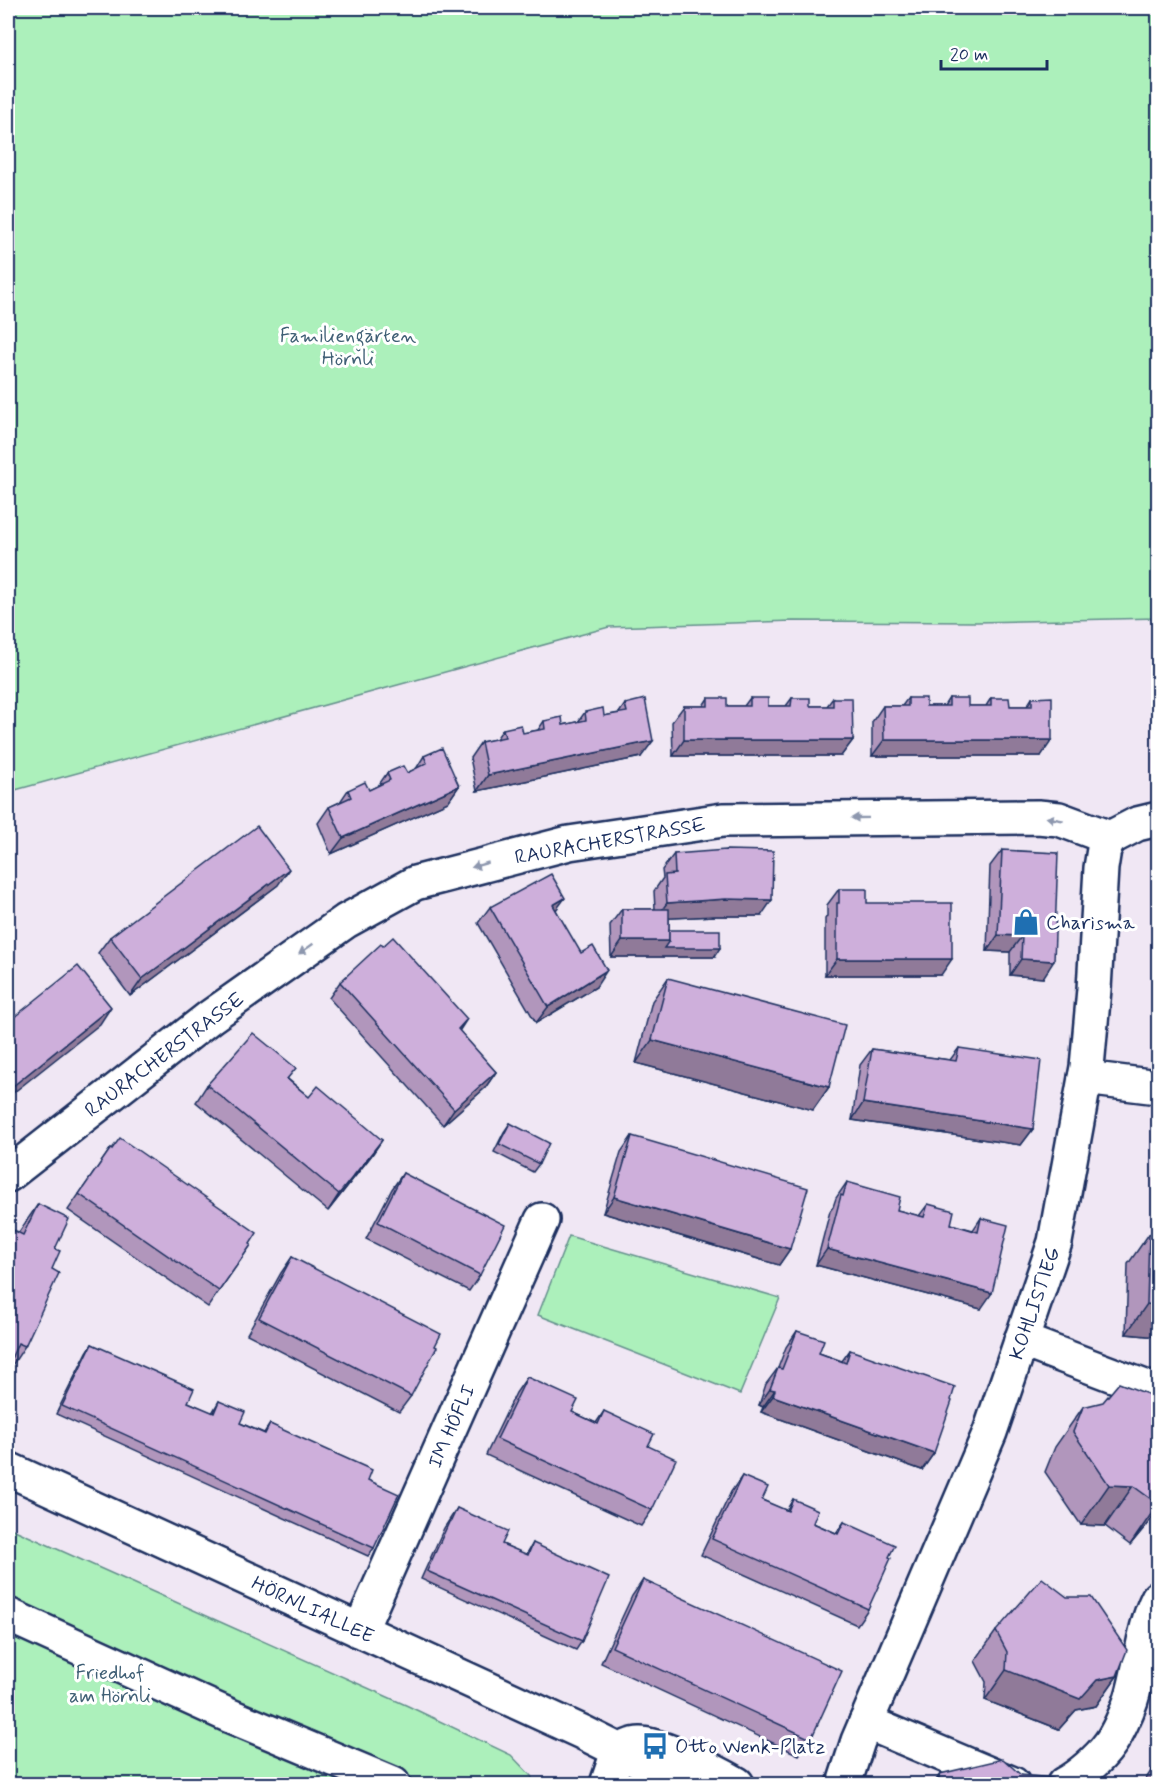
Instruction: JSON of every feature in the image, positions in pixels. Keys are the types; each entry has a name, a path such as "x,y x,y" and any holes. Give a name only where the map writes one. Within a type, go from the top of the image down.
{"street":[{"name":"RAURACHERSTRASSE","path":"8,1175 210,1017 346,921 416,883 569,843 723,820 1038,817 1059,819 1110,838"},
{"path":"1110,838 1137,824 1158,819"},
{"name":"KOHLISTIEG","path":"844,1785 862,1731 990,1432 1055,1242 1085,1078 1094,989 1101,859 1110,838"},
{"path":"1085,1078 1158,1087"},
{"name":"IM HÖFLI","path":"360,1631 542,1220"},
{"path":"1021,1340 1158,1392"},
{"name":"HÖRNLIALLEE","path":"8,1469 582,1732 646,1764 676,1785"},
{"path":"1064,1785 1074,1779 1109,1745 1131,1700 1143,1642 1158,1598"},
{"path":"8,1615 218,1710 393,1785"},
{"path":"862,1731 1013,1785"},
{"name":"KOHLISTIEG","path":"825,1785 862,1731"},
{"path":"607,1785 618,1752 634,1744 652,1745 717,1773 737,1785"},
{"name":"HÖRNLIALLEE","path":"618,1752 648,1785"}],"green space":[{"name":"Familiengärten Hörnli","path":"8,8 1158,8 1158,618 977,622 793,621 609,627 8,792"},
{"path":"569,1236 780,1298 740,1394 538,1315"},
{"name":"Friedhof am Hörnli","path":"8,1527 408,1706 511,1755 531,1776 535,1784 8,1784"}],"building":[{"path":"1052,697 1052,740 884,740 883,706 908,706 908,698 926,698 926,706 949,706 949,698 968,698 968,706 991,706 991,698 1009,698 1010,706 1032,706 1032,698"},
{"path":"708,698 727,698 727,706 750,706 750,698 768,698 768,706 791,706 792,698 810,698 810,706 833,706 833,698 852,698 853,740 684,740 684,706 708,706"},
{"path":"645,699 653,741 488,775 481,742 505,737 503,729 521,725 523,733 545,729 544,721 562,717 563,725 586,720 585,712 603,708 604,716 627,712 625,704"},
{"path":"442,748 459,786 343,838 329,807 351,797 348,790 365,782 369,790 390,780 387,773 403,766 407,773 427,763 424,756"},
{"path":"257,826 289,869 142,979 110,937"},
{"path":"726,850 773,851 772,900 726,899 667,903 665,875 675,874 674,854"},
{"path":"1002,850 1058,853 1054,961 1021,959 1022,936 998,935"},
{"path":"551,874 565,898 553,905 581,953 593,946 607,970 548,1007 490,907"},
{"path":"839,889 867,889 867,903 952,903 952,959 837,959"},
{"path":"622,909 669,909 669,941 622,941"},
{"path":"669,930 720,930 720,948 664,948 669,941"},
{"path":"393,937 467,1019 458,1029 496,1072 454,1109 340,982 381,944 383,946"},
{"path":"78,966 111,1007 8,1090 8,1022"},
{"path":"668,978 845,1025 829,1087 652,1040"},
{"path":"253,1033 296,1068 287,1079 309,1097 318,1086 382,1140 339,1194 207,1085"},
{"path":"959,1048 1041,1060 1033,1129 863,1103 872,1049 956,1061"},
{"path":"510,1123 549,1143 539,1164 499,1144"},
{"path":"632,1136 808,1188 790,1249 614,1197"},
{"path":"120,1138 257,1233 219,1291 79,1194"},
{"path":"403,1173 505,1225 480,1275 378,1222"},
{"path":"847,1182 900,1197 897,1210 924,1217 928,1204 954,1211 951,1224 978,1232 981,1218 1008,1225 992,1293 827,1249 841,1195 843,1196"},
{"path":"38,1204 69,1219 55,1249 60,1251 52,1269 59,1273 25,1346 18,1343 10,1361 8,1360 8,1230 9,1228 23,1235"},
{"path":"1158,1231 1158,1305 1147,1304 1149,1234"},
{"path":"292,1257 441,1334 435,1346 437,1347 411,1396 259,1318"},
{"path":"797,1331 824,1340 819,1353 846,1363 850,1350 955,1387 934,1453 773,1396 775,1390 770,1389 778,1368 782,1369"},
{"path":"92,1344 194,1389 188,1402 214,1413 219,1401 245,1412 240,1423 265,1434 270,1424 372,1470 368,1480 399,1494 374,1548 62,1406"},
{"path":"527,1377 578,1400 572,1412 598,1424 604,1411 654,1434 648,1446 676,1459 652,1510 497,1439"},
{"path":"1119,1383 1158,1398 1158,1504 1133,1486 1109,1485 1073,1432 1083,1407 1103,1402"},
{"path":"742,1476 768,1487 762,1500 788,1511 793,1499 818,1510 813,1523 838,1534 844,1522 895,1545 868,1609 712,1539"},
{"path":"457,1508 508,1531 502,1544 528,1555 533,1543 609,1578 582,1641 427,1571"},
{"path":"1042,1578 1067,1597 1091,1597 1127,1650 1117,1676 1097,1680 1080,1699 1006,1670 1007,1652 996,1631"},
{"path":"643,1580 842,1671 811,1739 612,1647"},
{"path":"1003,1759 1021,1775 1052,1778 1052,1785 937,1785 940,1774"}],"place":[{"name":"Charisma","path":"1026,922"},
{"name":"Otto Wenk-Platz","path":"655,1746"}]}
